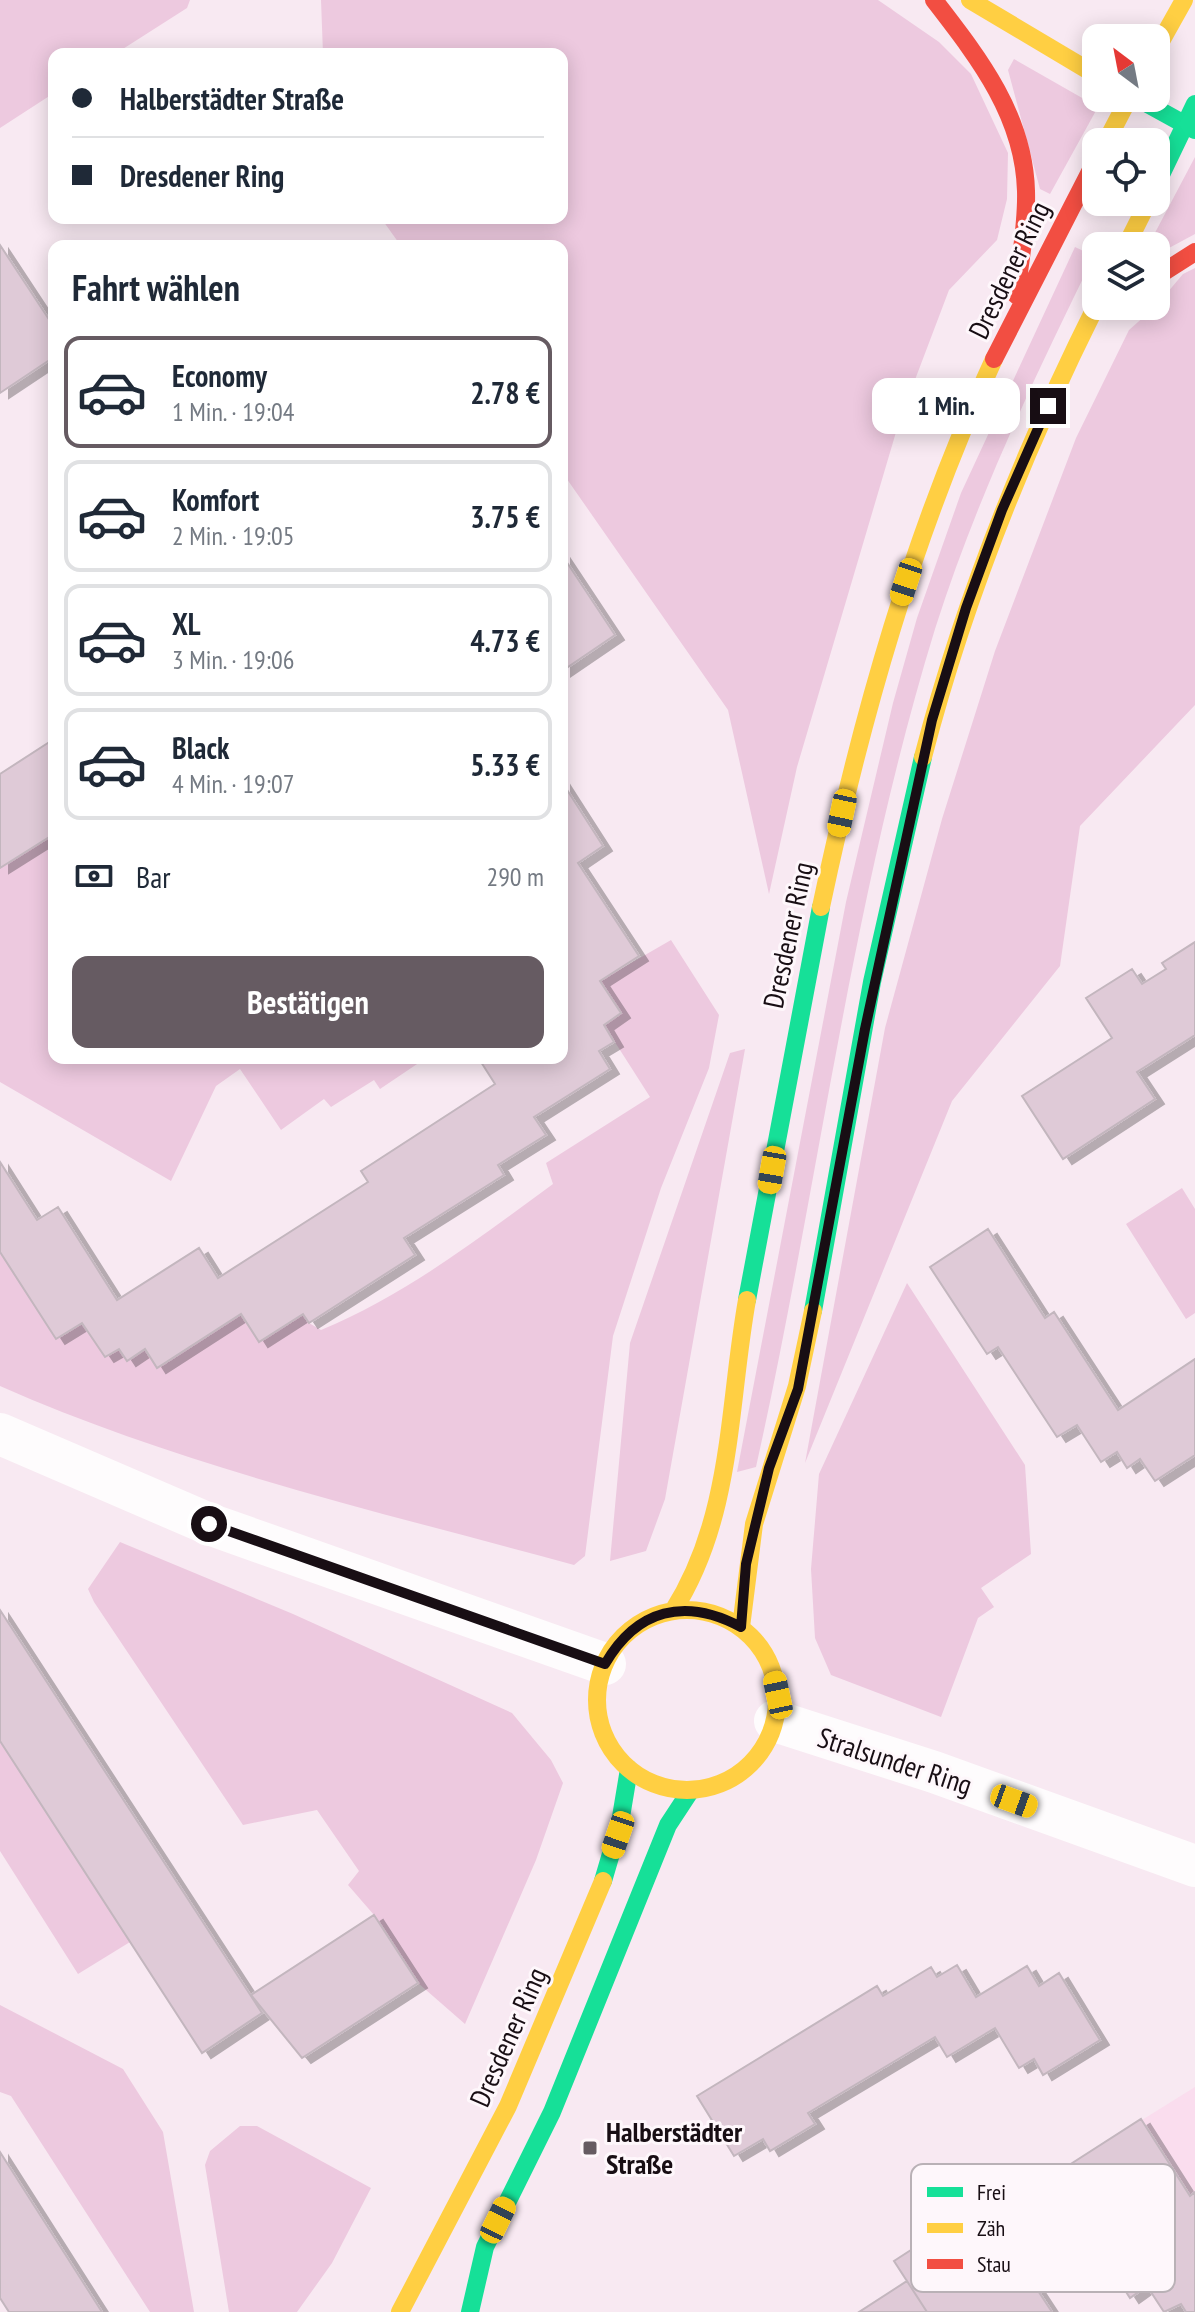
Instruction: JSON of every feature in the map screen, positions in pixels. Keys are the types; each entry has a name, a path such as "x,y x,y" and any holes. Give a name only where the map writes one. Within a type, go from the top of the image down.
{"street":[{"path":"934,0 986,67 1007,103 1023,152 1026,189 1014,320"},
{"path":"970,0 1082,67"},
{"path":"1170,25 1184,0 1195,5"},
{"path":"1170,161 1190,127 1195,104"},
{"path":"1163,112 1190,127"},
{"name":"Dresdener Ring","path":"673,1611 692,1583 705,1554 727,1460 734,1376 803,999 849,782 925,525 1014,320 1082,187"},
{"path":"1170,268 1195,252"},
{"path":"741,1627 746,1564 769,1468 798,1389 865,1029 932,720 966,608 1002,510 1089,320"},
{"path":"1071,355 1110,320"},
{"path":"0,1434 209,1524 605,1664"},
{"path":"696,1610 720,1616 741,1627 760,1646 772,1669 778,1695 775,1721 764,1748 745,1770 720,1784 691,1790 648,1781 629,1769 613,1752 600,1720 598,1686 605,1664 616,1645 632,1629 651,1617 673,1611 696,1610"},
{"name":"Stralsunder Ring","path":"775,1721 934,1772 1195,1866"},
{"name":"Dresdener Ring","path":"400,2312 479,2169 529,2065 580,1942 618,1835 629,1769"},
{"path":"470,2312 485,2247 552,2112 668,1825 691,1790"}],"shaded area":[{"path":"0,0 190,0 187,8 124,48 48,48 48,97 0,128"},
{"path":"321,0 878,0 939,42 971,74 1008,153 1007,199 997,240 949,290 899,422 797,767 769,894 728,710 568,481 568,240 397,240 385,224 568,224 568,48 323,48"},
{"path":"1014,59 1082,98 1082,112 1095,112 1086,128 1082,128 1082,136 1050,194 1040,189 1008,70"},
{"path":"1195,157 1195,234 1170,247 1170,232 1155,232 1164,216 1170,216 1170,204"},
{"path":"1075,247 1082,250 1082,281 988,486 935,629 880,836 756,1467 737,1472 846,902 893,703 917,618 961,493"},
{"path":"1195,268 1195,705 1080,826 1060,966 952,1101 805,1463 885,1028 942,819 995,651 1076,438 1129,330 1140,320 1170,320 1170,289 1183,274"},
{"path":"48,838 48,1064 417,1064 380,1089 374,1080 331,1107 324,1099 281,1130 240,1069 216,1086 171,1181 0,1082 0,868"},
{"path":"671,940 719,1015 709,1068 661,1188 613,1336 585,1556 574,1565 211,1464 69,1415 0,1386 0,1252 56,1339 82,1323 105,1357 119,1349 127,1361 145,1349 158,1368 241,1314 259,1342 303,1314 309,1323 321,1330 383,1300 441,1264 553,1184 546,1163 650,1097 604,1025 621,1013 600,981"},
{"path":"745,1049 665,1499 646,1551 610,1561 630,1343 730,1053"},
{"path":"1182,1188 1195,1209 1195,1313 1186,1319 1126,1224"},
{"path":"907,1283 1025,1465 1031,1554 981,1588 994,1607 978,1618 941,1717 831,1675 815,1638 811,1569 819,1474"},
{"path":"120,1542 293,1614 512,1713 551,1760 563,1783 536,1860 465,2024 418,1983 374,1915 348,1885 359,1871 317,1810 243,1825 88,1589"},
{"path":"0,1741 130,1942 78,1974 0,1851"},
{"path":"0,2005 123,2069 163,2132 194,2312 150,2312 11,2096 0,2092"},
{"path":"1195,2087 1195,2312 1186,2312 1181,2304 1164,2312 1150,2292 1175,2292 1175,2164 1071,2164"},
{"path":"240,2126 257,2126 371,2188 332,2263 297,2312 229,2312 205,2165 210,2151"}],"building":[{"path":"0,245 48,318 48,361 0,393"},
{"path":"568,564 615,635 568,667"},
{"path":"48,743 48,838 0,868 0,774"},
{"path":"568,791 603,846 578,863 639,956 600,981 621,1013 604,1025 614,1042 599,1051 610,1069 534,1117 546,1135 498,1165 504,1175 404,1238 415,1255 309,1323 303,1314 259,1342 241,1314 157,1368 145,1349 127,1361 119,1349 105,1357 82,1323 56,1339 0,1252 0,1162 37,1220 58,1207 117,1300 199,1248 218,1278 368,1182 361,1171 495,1084 482,1064 568,1064"},
{"path":"1195,942 1195,1035 1137,1072 1155,1099 1063,1159 1022,1096 1112,1038 1086,998 1132,969 1142,984 1166,969 1162,963"},
{"path":"988,1229 1045,1318 1054,1312 1118,1410 1195,1359 1195,1455 1155,1481 1140,1459 1127,1468 1117,1452 1101,1462 1077,1425 1057,1437 998,1347 987,1354 930,1267"},
{"path":"0,1610 262,2013 202,2053 0,1741"},
{"path":"374,1915 418,1983 302,2058 251,1995"},
{"path":"957,1965 976,1997 1027,1966 1039,1986 1059,1973 1100,2040 1043,2075 1034,2059 1019,2068 995,2028 947,2057 935,2037 808,2113 815,2124 770,2151 763,2139 734,2156 697,2096 877,1986 883,1996 931,1967 937,1977"},
{"path":"1141,2119 1170,2164 1071,2164"},
{"path":"0,2152 102,2312 9,2312 0,2298"},
{"path":"1175,2172 1190,2196 1195,2192 1195,2312 1186,2312 1181,2304 1164,2312 1151,2292 1175,2292"},
{"path":"911,2250 911,2287 894,2261"},
{"path":"907,2281 911,2292 914,2292 927,2312 859,2312"},
{"path":"914,2292 1039,2292 1052,2312 927,2312"}],"traffic: fast":[{"path":"1170,156 1195,104"},
{"path":"1162,112 1195,130"},
{"path":"813,1311 872,982 923,757"},
{"path":"747,1300 821,907"},
{"path":"603,1881 620,1823 629,1769"},
{"path":"470,2312 485,2247 552,2112 668,1825 691,1790"}],"traffic: slow":[{"path":"970,0 1082,67"},
{"path":"1170,25 1184,0"},
{"path":"1113,128 1122,112"},
{"path":"1133,232 1141,216"},
{"path":"923,757 957,640 998,527 1044,416 1089,320"},
{"path":"821,907 854,766 892,628 938,492 994,359"},
{"path":"673,1611 693,1575 718,1499 747,1300"},
{"path":"741,1627 754,1524 797,1386 813,1311"},
{"path":"687,1610 721,1617 737,1625 750,1637 762,1650 770,1666 777,1700 770,1734 762,1750 750,1763 737,1775 721,1783 687,1790 653,1783 637,1775 624,1763 612,1750 604,1734 597,1700 604,1666 612,1650 624,1637 637,1625 653,1617 687,1610"},
{"path":"400,2312 508,2106 603,1881"}],"traffic: jam":[{"path":"934,0 996,88 1017,137 1023,163 1026,204 1016,295"},
{"path":"994,359 1082,187"},
{"path":"1170,268 1195,252"}],"place":[{"name":"Halberstädter Straße","path":"590,2148"}],"route":[{"path":"209,1524 605,1664 616,1645 632,1629 651,1617 673,1611 696,1610 720,1616 741,1627 746,1564 769,1468 798,1389 902,843 932,720 966,608 1002,510 1048,406"}]}
